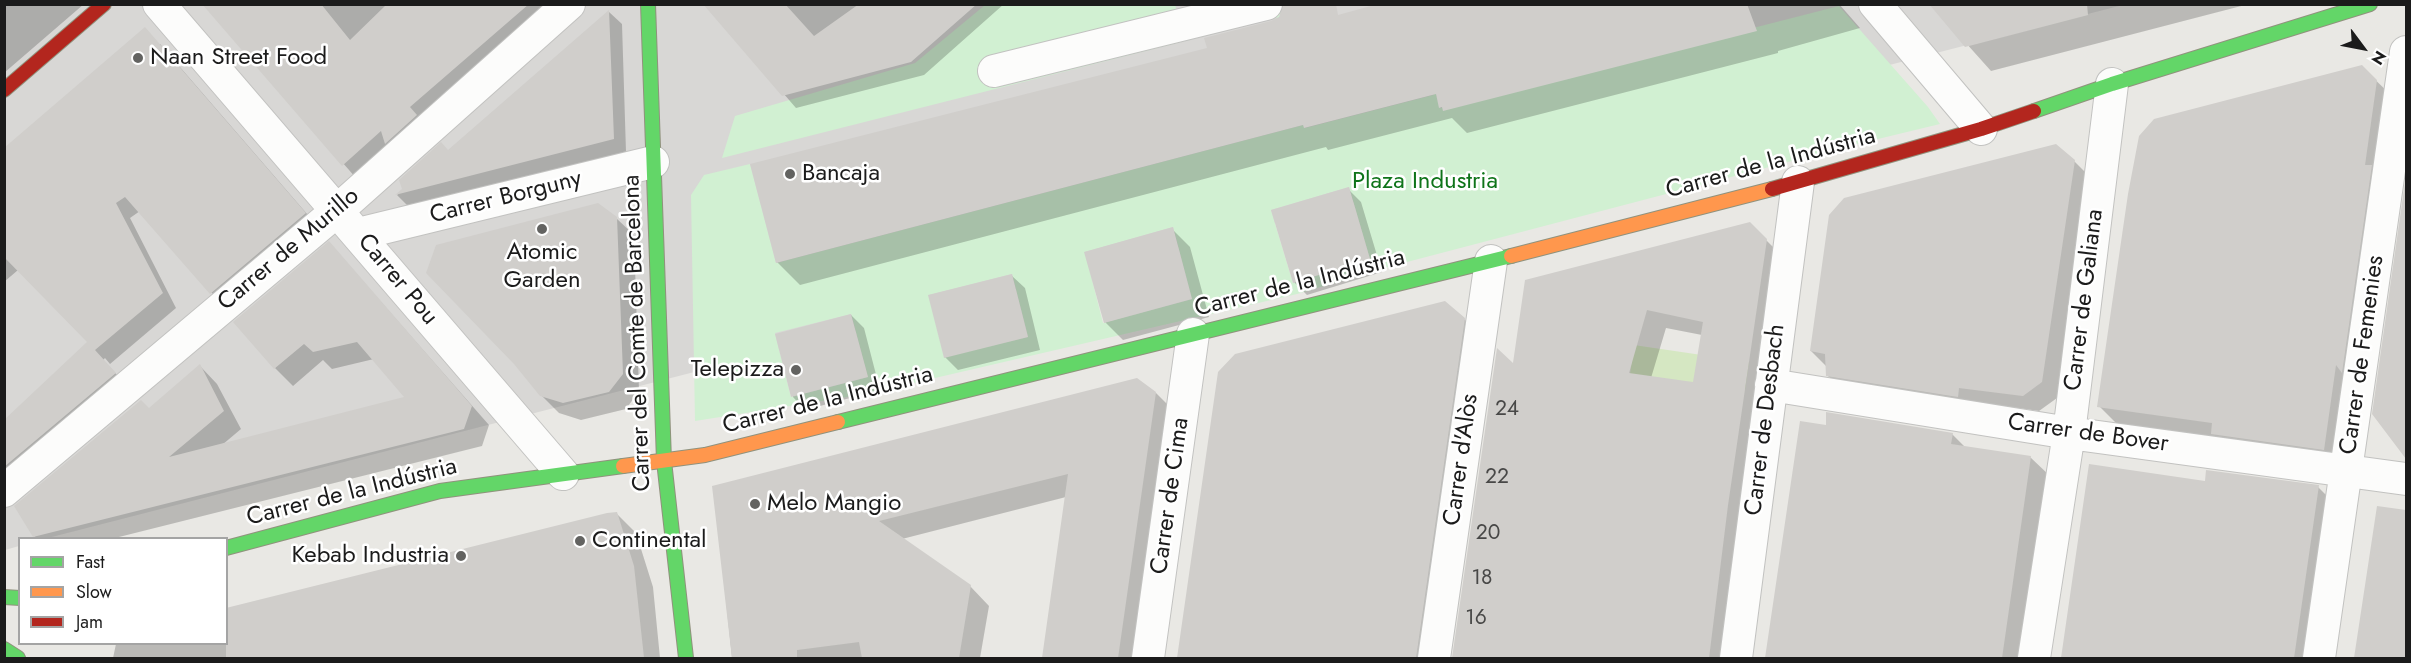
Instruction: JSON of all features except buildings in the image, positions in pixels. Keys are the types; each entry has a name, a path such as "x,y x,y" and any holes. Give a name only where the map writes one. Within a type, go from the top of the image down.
{"street":[{"path":"4,90 104,4"},
{"name":"Carrer Pou","path":"159,4 563,474"},
{"name":"Carrer de Murillo","path":"4,491 338,210 569,4"},
{"name":"Carrer del Comte de Barcelona","path":"648,4 664,461 686,658"},
{"path":"994,71 1266,4"},
{"path":"1875,4 1981,129"},
{"name":"Carrer de la Indústria","path":"228,547 440,491 705,455 1491,261 1798,182 1981,129 2112,84 2370,4"},
{"name":"Carrer de Femenies","path":"2319,658 2406,52"},
{"name":"Carrer de Galiana","path":"2034,658 2069,433 2112,84"},
{"name":"Carrer Borguny","path":"358,234 654,162"},
{"name":"Carrer de Desbach","path":"1736,658 1798,182"},
{"name":"Carrer d'Alòs","path":"1434,658 1491,261"},
{"name":"Carrer de Cima","path":"1148,658 1193,334"},
{"name":"Carrer de Bover","path":"1771,385 2069,433 2406,480"},
{"path":"4,649 18,658"}],"shaded area":[{"path":"5,5 2123,5 52,537 18,537 18,546 5,550"}],"green space":[{"path":"985,5 1175,5 1180,20 1226,5 1328,5 722,158 735,116 915,63"},
{"name":"Plaza Industria","path":"1839,6 1928,107 1940,124 1388,267 1297,294 866,394 695,421 691,195 704,175 750,164 776,263 1303,125 1305,128 1433,95 1435,91 1440,108","holes":["1349,187 1370,259 1293,283 1271,210","1173,227 1192,299 1103,323 1085,252","1012,274 1028,337 944,357 929,295","851,314 868,377 791,397 775,333"]},
{"path":"1634,345 1749,362 1745,390 1630,374"}],"traffic: fast":[{"path":"648,4 664,461 686,658"},
{"path":"2034,111 2112,84 2370,4"},
{"path":"838,422 1511,256"},
{"path":"228,547 440,491 623,466"},
{"path":"4,597 18,598"},
{"path":"4,649 18,658"}],"traffic: slow":[{"path":"1511,256 1772,189"},
{"path":"623,466 705,455 838,422"}],"traffic: jam":[{"path":"4,90 104,4"},
{"path":"1772,189 1981,129 2034,111"}],"place":[{"name":"Naan Street Food","path":"138,58"},
{"name":"Bancaja","path":"790,174"},
{"name":"Atomic Garden","path":"542,229"},
{"name":"Telepizza","path":"796,370"},
{"name":"Melo Mangio","path":"755,504"},
{"name":"Continental","path":"580,541"},
{"name":"Kebab Industria","path":"461,556"}]}
